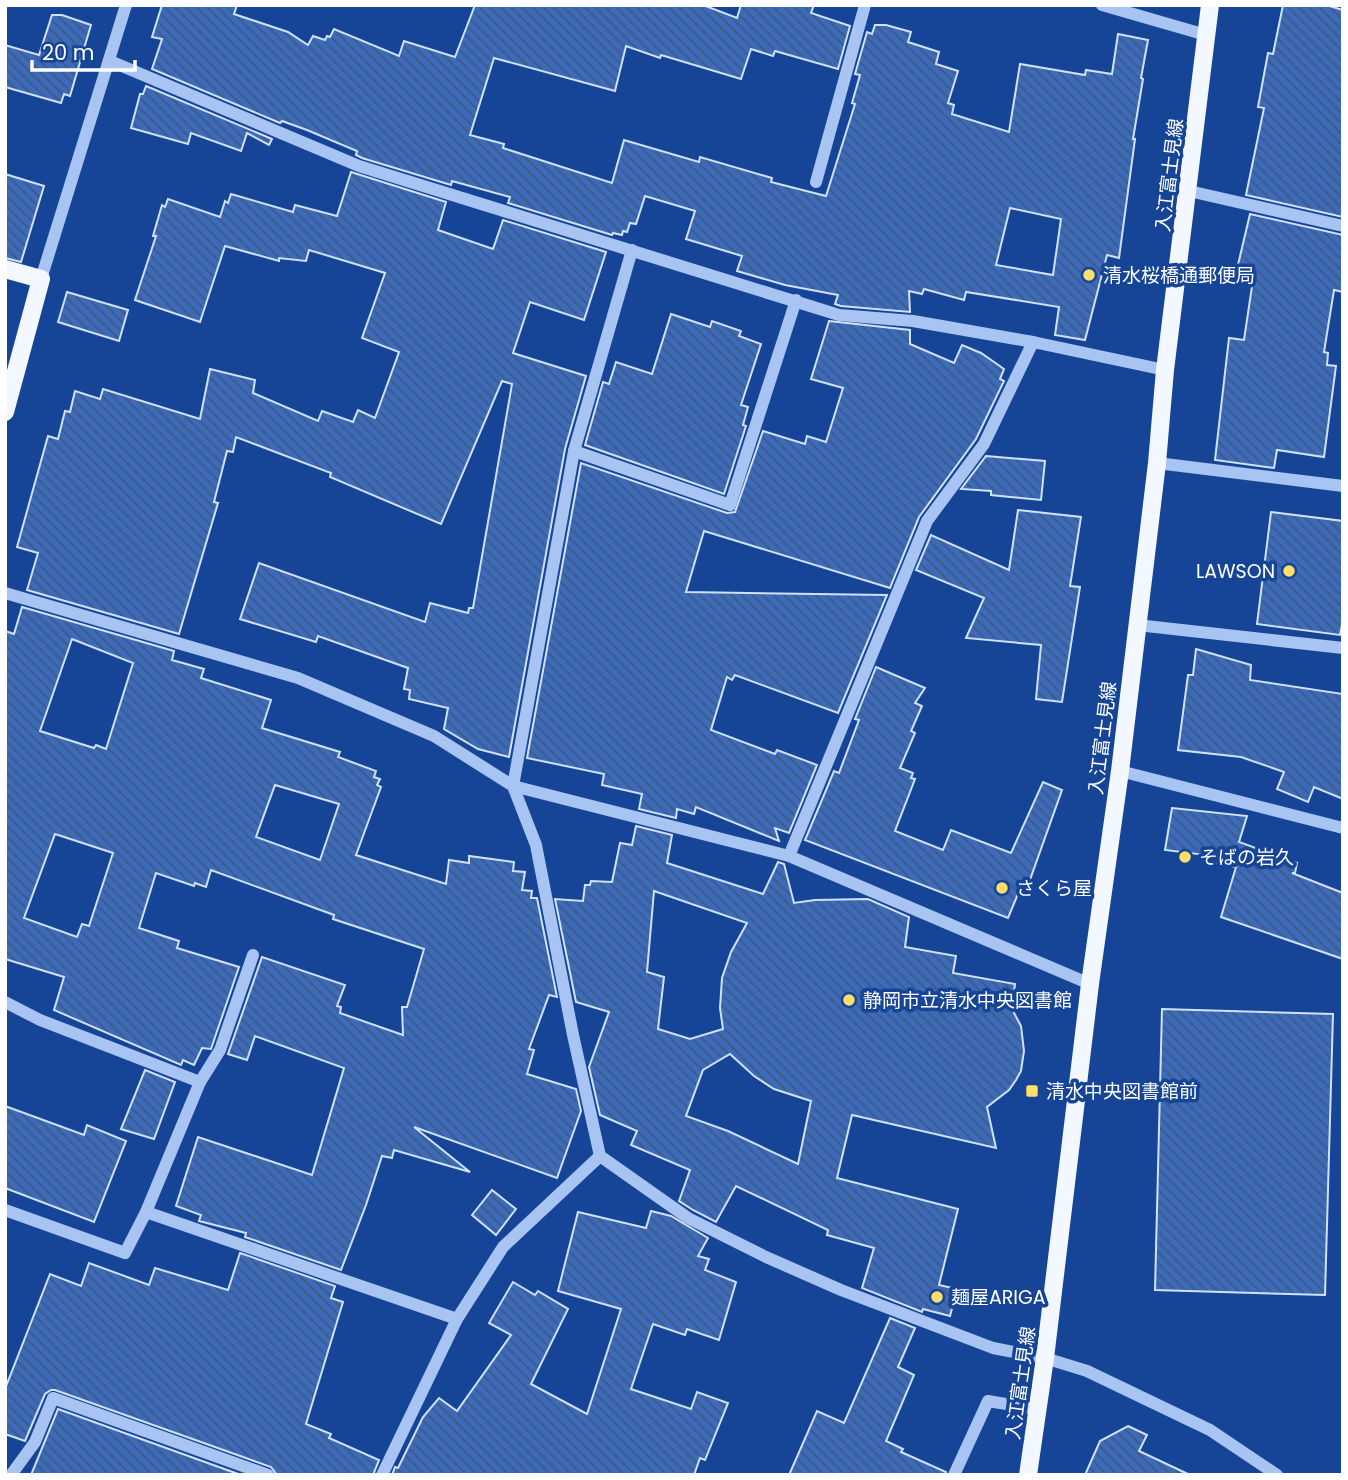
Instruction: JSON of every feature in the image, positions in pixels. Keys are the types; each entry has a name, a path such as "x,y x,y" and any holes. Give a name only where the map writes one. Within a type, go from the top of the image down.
{"main road":[{"name":"入江富士見線","path":"1028,1475 1045,1358 1090,984 1120,771 1157,463 1165,370 1210,5"},
{"path":"5,269 41,279 5,412"}],"street":[{"path":"41,279 126,5"},
{"path":"816,182 865,5"},
{"path":"1102,5 1206,35"},
{"path":"110,61 359,166 839,315 913,321 1165,370"},
{"path":"1189,191 1343,226"},
{"path":"632,250 574,451 513,786 536,845 600,1156 688,1218 766,1257 841,1290 993,1348 1045,1358 1087,1371 1210,1430 1277,1475"},
{"path":"574,451 730,505 796,300"},
{"path":"789,856 927,522 984,444 1032,342"},
{"path":"1157,463 1343,486"},
{"path":"5,593 298,678 434,736 513,786 789,856 1090,984"},
{"path":"1137,625 1343,648"},
{"path":"1120,771 1343,828"},
{"path":"5,1210 125,1253 146,1212 201,1082 220,1050 253,955"},
{"path":"5,1002 40,1020 201,1082"},
{"path":"382,1475 457,1319 503,1247 600,1156"},
{"path":"146,1212 457,1319"},
{"path":"10,1475 35,1442 53,1398 268,1475"},
{"path":"954,1475 988,1401 1036,1409"}],"building":[{"path":"162,5 237,5 234,14 288,32 308,45 313,36 325,40 334,29 399,56 404,41 455,57 475,5 703,5 737,18 741,5 814,5 811,13 850,26 838,69 775,51 773,56 751,49 741,79 661,55 660,58 626,46 615,91 494,58 470,135 504,144 503,148 612,183 624,140 699,162 700,157 772,178 771,182 826,196 855,104 852,103 860,75 855,74 867,32 872,34 875,25 911,32 908,42 939,52 936,64 958,71 948,103 954,105 952,114 1009,132 1020,64 1085,75 1086,70 1112,74 1118,34 1148,40 1119,258 1107,255 1085,340 1055,335 1059,307 966,292 964,300 924,289 922,294 909,291 910,312 841,306 835,304 838,295 785,285 737,271 742,256 686,239 695,211 645,196 636,224 630,223 627,232 623,231 622,235 612,235 508,203 510,197 452,181 451,185 362,158 356,155 357,151 307,130 282,121 280,123 152,69 162,39 152,37","holes":["1010,208 1061,219 1053,275 996,265"]},
{"path":"1283,5 1326,5 1343,10 1343,217 1246,195 1264,108 1258,107 1268,53 1273,54"},
{"path":"52,15 62,15 91,25 70,96 64,94 61,103 5,87 5,45 39,55"},
{"path":"146,86 272,139 269,145 247,133 241,151 191,133 188,144 131,128 140,94 143,94"},
{"path":"351,172 446,202 438,230 493,249 503,220 606,252 584,320 530,302 513,353 586,376 565,449 509,757 478,749 444,729 448,708 409,699 410,690 404,689 408,668 318,636 316,642 240,619 259,563 425,622 430,603 468,613 469,608 473,608 512,384 502,381 441,524 330,477 331,473 236,437 233,452 227,451 214,502 218,503 179,634 27,590 38,553 17,547 48,436 58,439 65,411 70,412 75,391 100,399 103,389 200,419 210,369 255,380 253,393 318,421 322,411 353,422 358,410 375,418 399,352 362,338 385,273 309,250 306,261 279,258 279,261 225,246 200,322 135,300 156,236 153,236 162,205 165,207 168,199 220,217 225,201 228,203 231,194 293,212 295,205 337,216"},
{"path":"5,174 44,186 21,262 5,258"},
{"path":"1250,214 1343,235 1343,292 1334,290 1324,352 1328,353 1327,365 1336,366 1324,457 1277,450 1274,468 1215,460 1229,338 1244,340 1254,273 1237,269"},
{"path":"67,292 128,310 119,341 58,322"},
{"path":"671,314 710,327 712,321 741,331 739,336 761,344 741,405 748,407 743,425 746,426 724,494 585,445 603,382 609,384 616,362 652,374"},
{"path":"829,321 910,330 910,344 954,363 962,345 981,353 1004,369 1000,379 1004,381 976,439 919,517 890,588 704,531 686,592 887,595 838,713 735,675 732,680 727,677 711,730 775,754 777,750 817,765 789,833 775,828 779,841 696,807 694,814 677,809 676,818 639,809 642,794 602,785 604,774 527,758 581,463 727,513 735,512 763,431 805,444 807,436 826,442 843,388 811,379"},
{"path":"986,456 1045,461 1041,500 991,495 991,491 961,489"},
{"path":"1018,510 1081,517 1070,586 1080,587 1062,702 1036,699 1041,645 966,638 984,598 916,570 931,535 1009,570"},
{"name":"LAWSON","path":"1271,512 1343,521 1343,619 1340,635 1257,624"},
{"path":"22,607 174,651 172,660 204,669 201,678 271,700 262,728 340,752 338,757 376,771 374,777 380,779 377,785 381,787 356,855 446,884 449,860 469,863 469,856 514,862 513,871 525,872 522,890 532,891 531,898 537,898 557,997 549,995 529,1049 534,1050 527,1074 576,1089 581,1111 557,1178 414,1127 470,1172 394,1150 392,1158 382,1156 341,1270 245,1237 246,1233 199,1221 201,1215 176,1206 198,1137 312,1175 344,1068 255,1036 247,1060 228,1054 262,957 345,985 337,1006 341,1007 340,1013 403,1035 402,1007 407,1007 424,949 333,919 334,915 211,870 206,887 195,883 194,886 156,873 139,928 179,941 177,948 239,967 211,1049 202,1048 194,1065 183,1060 181,1065 54,1010 64,977 5,959 5,631 14,634","holes":["72,639 133,663 106,749 96,745 94,748 40,731","275,785 339,804 320,860 256,837","55,834 113,853 89,926 82,924 77,937 24,918"]},
{"path":"1196,649 1251,665 1250,680 1343,694 1343,799 1314,787 1308,802 1277,789 1284,772 1241,757 1178,750 1188,675 1193,675"},
{"path":"876,667 925,688 915,703 922,706 911,731 915,733 900,768 913,773 911,778 915,779 895,831 943,850 951,830 1011,853 1043,782 1062,790 1026,891 1020,889 1008,918 805,840 834,771 839,773 859,720 855,719"},
{"path":"1172,808 1247,816 1239,842 1297,863 1295,873 1292,873 1343,893 1343,959 1221,917 1236,867 1204,861 1206,855 1165,850"},
{"path":"636,826 672,835 667,863 763,894 778,862 784,864 794,903 868,899 909,917 905,947 956,956 953,973 1015,984 1012,1009 1021,1026 1024,1051 1021,1071 1016,1080 1009,1090 987,1107 996,1148 852,1115 837,1178 958,1209 939,1285 957,1289 950,1316 923,1309 922,1312 862,1288 874,1248 827,1235 828,1230 736,1186 716,1222 693,1210 679,1201 690,1170 631,1145 637,1131 600,1115 589,1067 609,1012 576,1002 555,899 583,901 585,885 590,885 591,881 612,882 620,843 632,845","holes":["654,891 747,923 731,952 722,978 720,1008 723,1029 690,1039 658,1029 664,977 647,972","730,1054 754,1076 774,1089 811,1101 798,1164 728,1131 686,1116 703,1070"]},
{"path":"1162,1009 1333,1014 1325,1295 1155,1290"},
{"path":"145,1070 175,1082 154,1139 121,1129"},
{"path":"5,1106 84,1135 87,1125 126,1141 94,1222 5,1188"},
{"path":"492,1190 516,1209 496,1235 472,1215"},
{"path":"651,1211 671,1216 708,1238 698,1256 709,1259 705,1270 736,1282 719,1340 687,1329 685,1335 653,1324 631,1389 691,1409 697,1392 728,1403 705,1460 700,1458 694,1475 392,1475 423,1417 439,1398 457,1411 511,1335 489,1323 513,1282 535,1295 538,1291 568,1309 531,1384 587,1414 621,1309 558,1291 578,1212 646,1228"},
{"path":"240,1253 335,1286 331,1298 343,1302 306,1424 331,1434 329,1438 379,1460 373,1475 277,1475 271,1467 55,1390 45,1394 25,1441 5,1434 5,1389 50,1274 81,1286 89,1263 149,1285 155,1268 228,1290"},
{"path":"890,1318 915,1328 898,1367 914,1375 886,1441 903,1449 901,1452 946,1472 945,1475 789,1475 817,1411 844,1423"},
{"path":"58,1409 241,1475 31,1475"},
{"path":"1128,1426 1147,1435 1139,1451 1190,1475 1085,1475 1100,1441"}],"place":[{"name":"清水桜橋通郵便局","path":"1089,275"},
{"name":"LAWSON","path":"1289,571"},
{"name":"そばの岩久","path":"1185,857"},
{"name":"さくら屋","path":"1002,888"},
{"name":"静岡市立清水中央図書館","path":"849,1000"},
{"name":"清水中央図書館前","path":"1032,1091"},
{"name":"麺屋ARIGA","path":"937,1297"}]}
